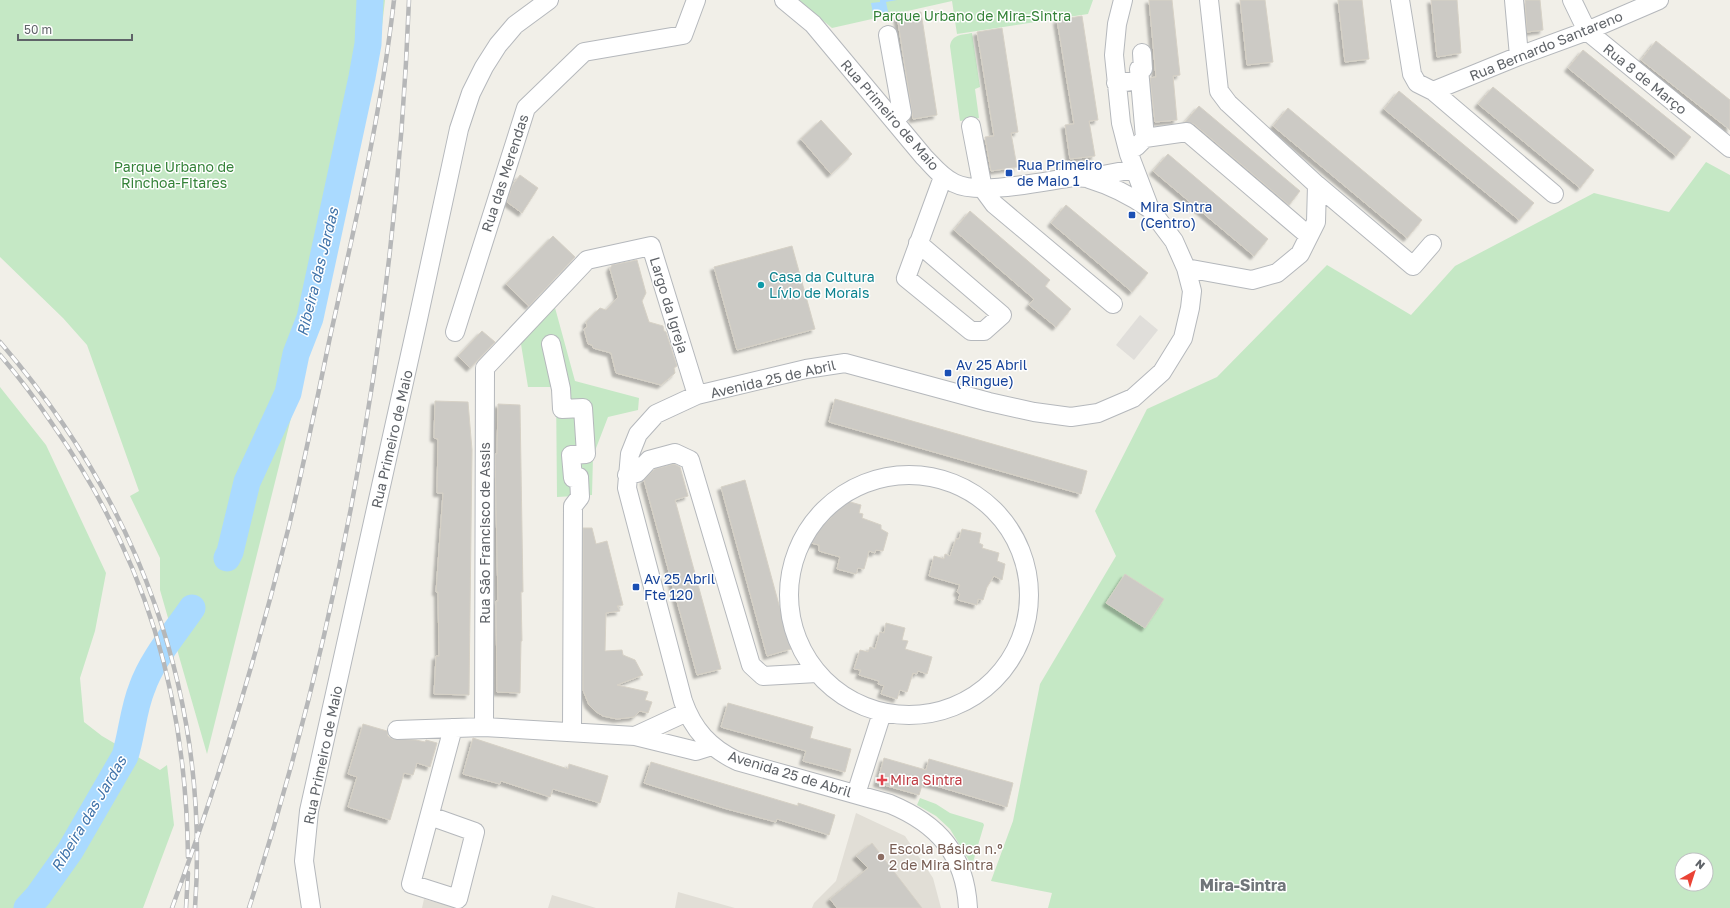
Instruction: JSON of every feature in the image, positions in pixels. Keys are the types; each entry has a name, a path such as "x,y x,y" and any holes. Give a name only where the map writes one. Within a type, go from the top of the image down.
{"street":[{"name":"Rua Primeiro de Maio","path":"311,908 304,861 309,811 459,129 471,93 484,67 498,45 515,25 549,0"},
{"name":"Rua das Merendas","path":"455,332 526,108 584,52 683,35 696,0"},
{"name":"Rua Primeiro de Maio","path":"784,0 813,24 893,121 943,176 966,187 983,189 1074,177 1086,178 1131,162"},
{"name":"Avenida 25 de Abril","path":"968,908 967,892 958,861 948,846 934,830 923,821 906,811 856,794 737,761 722,754 696,729 687,712 627,488 630,454 638,434 656,414 697,396 806,369 845,363 989,402 1034,412 1071,417 1098,413 1133,398 1162,372 1183,338 1190,308 1192,291 1186,268 1174,241 1150,208 1131,162 1121,123 1114,55 1123,0"},
{"path":"1208,0 1219,91 1228,102 1318,185 1413,266 1432,244"},
{"path":"1400,0 1412,74 1417,83 1433,91 1554,194"},
{"path":"1514,0 1518,56"},
{"name":"Rua 8 de Março","path":"1572,0 1587,31 1730,148"},
{"name":"Rua Bernardo Santareno","path":"1433,91 1518,56 1587,31 1659,0"},
{"path":"888,35 902,113"},
{"path":"1131,162 1145,138 1139,69 1143,69 1142,53"},
{"path":"1116,83 1140,80"},
{"path":"971,126 983,189 994,204 1114,304"},
{"path":"1145,138 1187,132 1309,236"},
{"path":"918,243 1002,315 984,331 971,331 906,278 918,243 943,176"},
{"path":"1086,178 1109,185 1130,195 1150,208"},
{"path":"1186,268 1252,280 1278,273 1300,254 1316,222 1318,185"},
{"name":"Largo da Igreja","path":"618,253 651,246 697,396"},
{"name":"Rua São Francisco de Assis","path":"484,728 485,368 587,260 618,253"},
{"path":"550,344 561,389 562,409 583,408 586,454 571,455 573,478 579,477 580,497 573,506 572,732"},
{"path":"627,475 637,473 649,460 675,453 690,460 751,665 762,676 817,673"},
{"path":"902,474 936,477 968,489 995,510 1018,543 1029,583 1027,624 1011,661 992,683 968,700 942,711 913,716 882,712 847,698 817,673 798,642 789,607 791,572 803,538 824,509 851,489 876,479 902,474"},
{"path":"635,736 687,712"},
{"path":"856,794 882,712"},
{"path":"430,816 475,832 458,899 411,884 453,728"},
{"path":"397,730 484,728 572,732 635,736 696,751 712,746"}],"shaded area":[{"path":"1140,315 1158,330 1134,360 1116,345"},
{"name":"Escola Básica n.º 2 de Mira Sintra","path":"856,813 905,836 933,878 941,908 812,908 814,903 836,881"},
{"path":"678,892 735,908 675,908"},
{"path":"552,895 596,908 548,908"},
{"path":"424,899 458,908 422,908"}],"green space":[{"name":"Parque Urbano de Rinchoa-Fitares","path":"0,0 385,0 381,35 358,150 207,754 160,590 160,558 130,496 139,491 87,345 63,318 0,257"},
{"name":"Parque Urbano de Mira-Sintra","path":"798,0 1093,0 1088,14 957,34 952,1 832,28"},
{"path":"972,33 980,87 975,89 979,118 960,121 950,46 955,37"},
{"path":"1706,162 1730,175 1730,908 1048,908 1052,893 991,881 1013,821 1040,684 1116,556 1095,511 1147,409 1217,377 1327,265 1411,315 1455,266 1594,193 1669,212"},
{"path":"554,304 575,381 639,398 638,410 608,417 593,456 592,495 557,497 556,387 528,387 520,338"},
{"path":"0,387 46,445 106,573 95,631 80,678 84,722 102,736 160,770 167,765 174,825 143,908 0,908"},
{"path":"920,798 936,804 950,813 983,823 984,825 973,862 971,864 950,829 936,816 917,805"}],"water":[{"path":"880,0 897,0 886,2 889,16 874,19 871,3 880,2"}],"building":[{"path":"1149,0 1172,0 1180,75 1173,76 1177,120 1155,122 1150,78 1156,77"},
{"path":"1240,0 1265,0 1273,62 1247,65"},
{"path":"1338,0 1362,0 1369,59 1345,62"},
{"path":"1431,0 1457,0 1461,53 1437,57"},
{"path":"1525,0 1540,0 1543,30 1527,32"},
{"path":"921,12 937,115 913,119 897,15"},
{"path":"1082,16 1098,120 1089,121 1095,156 1070,159 1065,125 1074,124 1057,20"},
{"path":"1002,28 1018,132 1011,133 1017,167 991,171 985,137 994,136 977,32"},
{"path":"1656,41 1730,100 1730,130 1641,60"},
{"path":"1583,50 1691,137 1676,156 1568,68"},
{"path":"1493,87 1594,170 1580,188 1478,104"},
{"path":"1399,91 1534,203 1519,220 1384,109"},
{"path":"1199,106 1300,191 1289,205 1194,124 1185,122"},
{"path":"1288,108 1422,220 1407,238 1273,126"},
{"path":"821,120 852,154 831,174 801,139"},
{"path":"1168,154 1268,239 1254,256 1153,171"},
{"path":"520,175 538,188 522,213 507,202 512,186"},
{"path":"1066,205 1148,273 1132,292 1051,223"},
{"path":"970,211 1050,280 1045,286 1071,309 1056,327 1029,305 1034,299 954,230"},
{"path":"553,236 575,257 529,306 506,284"},
{"name":"Casa da Cultura Lívio de Morais","path":"792,246 815,329 737,350 714,267"},
{"path":"637,260 646,293 642,301 649,322 663,326 677,366 674,368 675,373 661,385 616,373 611,353 593,348 592,345 588,344 584,329 587,327 586,322 600,308 606,310 618,297 610,269 612,265"},
{"path":"482,331 495,342 470,368 458,356"},
{"path":"835,399 1087,471 1081,494 829,422"},
{"path":"435,401 468,402 472,450 469,695 434,694 436,656 439,656 438,592 436,592 443,493 437,493 438,439 434,438"},
{"path":"498,404 520,405 523,592 521,592 522,641 520,693 497,692 496,601 498,601 495,454 497,454"},
{"path":"674,464 680,467 688,496 675,500 721,669 697,675 644,480 655,469"},
{"path":"745,480 791,649 767,656 721,487"},
{"path":"843,500 861,505 859,513 863,514 862,518 881,525 881,529 888,533 883,551 876,550 875,553 869,551 864,569 858,568 856,574 837,569 840,557 819,551 819,545 811,543 815,525 824,525 831,518 834,506 841,508"},
{"path":"583,528 592,528 596,544 607,541 623,605 617,606 620,611 606,613 605,651 622,650 623,655 635,660 643,675 617,685 648,692 645,700 652,702 648,713 640,711 634,717 617,719 603,716 589,705 583,690"},
{"path":"962,529 981,533 979,543 983,545 982,548 999,553 997,561 1005,564 1002,580 994,576 987,587 983,600 978,599 977,605 958,600 960,594 957,592 960,585 929,576 934,556 944,559 945,554 950,556 956,539 959,539"},
{"path":"1125,574 1164,599 1145,628 1106,603"},
{"path":"886,623 905,628 902,640 908,641 905,649 932,657 927,674 918,671 917,674 913,673 907,692 900,690 897,699 881,694 884,686 878,684 879,681 859,675 861,670 854,669 860,650 868,652 870,647 875,649 880,632 884,633"},
{"path":"728,703 813,727 810,738 851,749 845,772 803,761 806,751 721,727"},
{"path":"363,724 387,731 388,736 392,739 425,742 426,740 437,743 430,767 417,763 413,775 404,773 390,820 348,807 357,777 348,774"},
{"path":"473,738 568,769 569,764 608,776 600,803 553,789 550,797 501,781 500,784 463,774"},
{"path":"884,758 926,770 929,759 1013,783 1007,807 923,782 919,795 877,783"},
{"path":"651,762 798,806 798,803 835,815 829,835 777,819 776,822 727,809 644,783"},
{"path":"872,843 922,908 837,908 830,899 868,868 856,856"}],"waterway":[{"name":"Ribeira das Jardas","path":"227,558 230,552 247,482 288,393 296,354 310,318 362,77 368,44 370,0"},
{"path":"362,77 373,79"},
{"name":"Ribeira das Jardas","path":"27,908 38,896 70,851 125,756 139,696 146,677 164,646 192,608"}],"railway":[{"path":"172,908 205,814 236,718 264,623 289,526 375,127 389,43 394,0"},
{"path":"249,908 282,797 312,685 338,573 360,459 378,345 392,230 403,115 409,0"},
{"path":"0,342 49,404 91,468 127,536 155,606 177,678 190,752 197,829 195,908"},
{"path":"0,355 41,407 85,475 113,526 136,577 155,630 169,684 179,740 185,797 188,857"},
{"path":"186,908 188,873"}],"place":[{"name":"Rua Primeiro de Maio 1","path":"1009,173"},
{"name":"Mira Sintra (Centro)","path":"1132,215"},
{"name":"Casa da Cultura Lívio de Morais","path":"761,285"},
{"name":"Av 25 Abril (Ringue)","path":"948,373"},
{"name":"Av 25 Abril Fte 120","path":"636,587"},
{"name":"Mira Sintra","path":"882,780"},
{"name":"Escola Básica n.º 2 de Mira Sintra","path":"881,857"}],"district":[{"name":"Mira-Sintra","path":"1243,885"}]}
